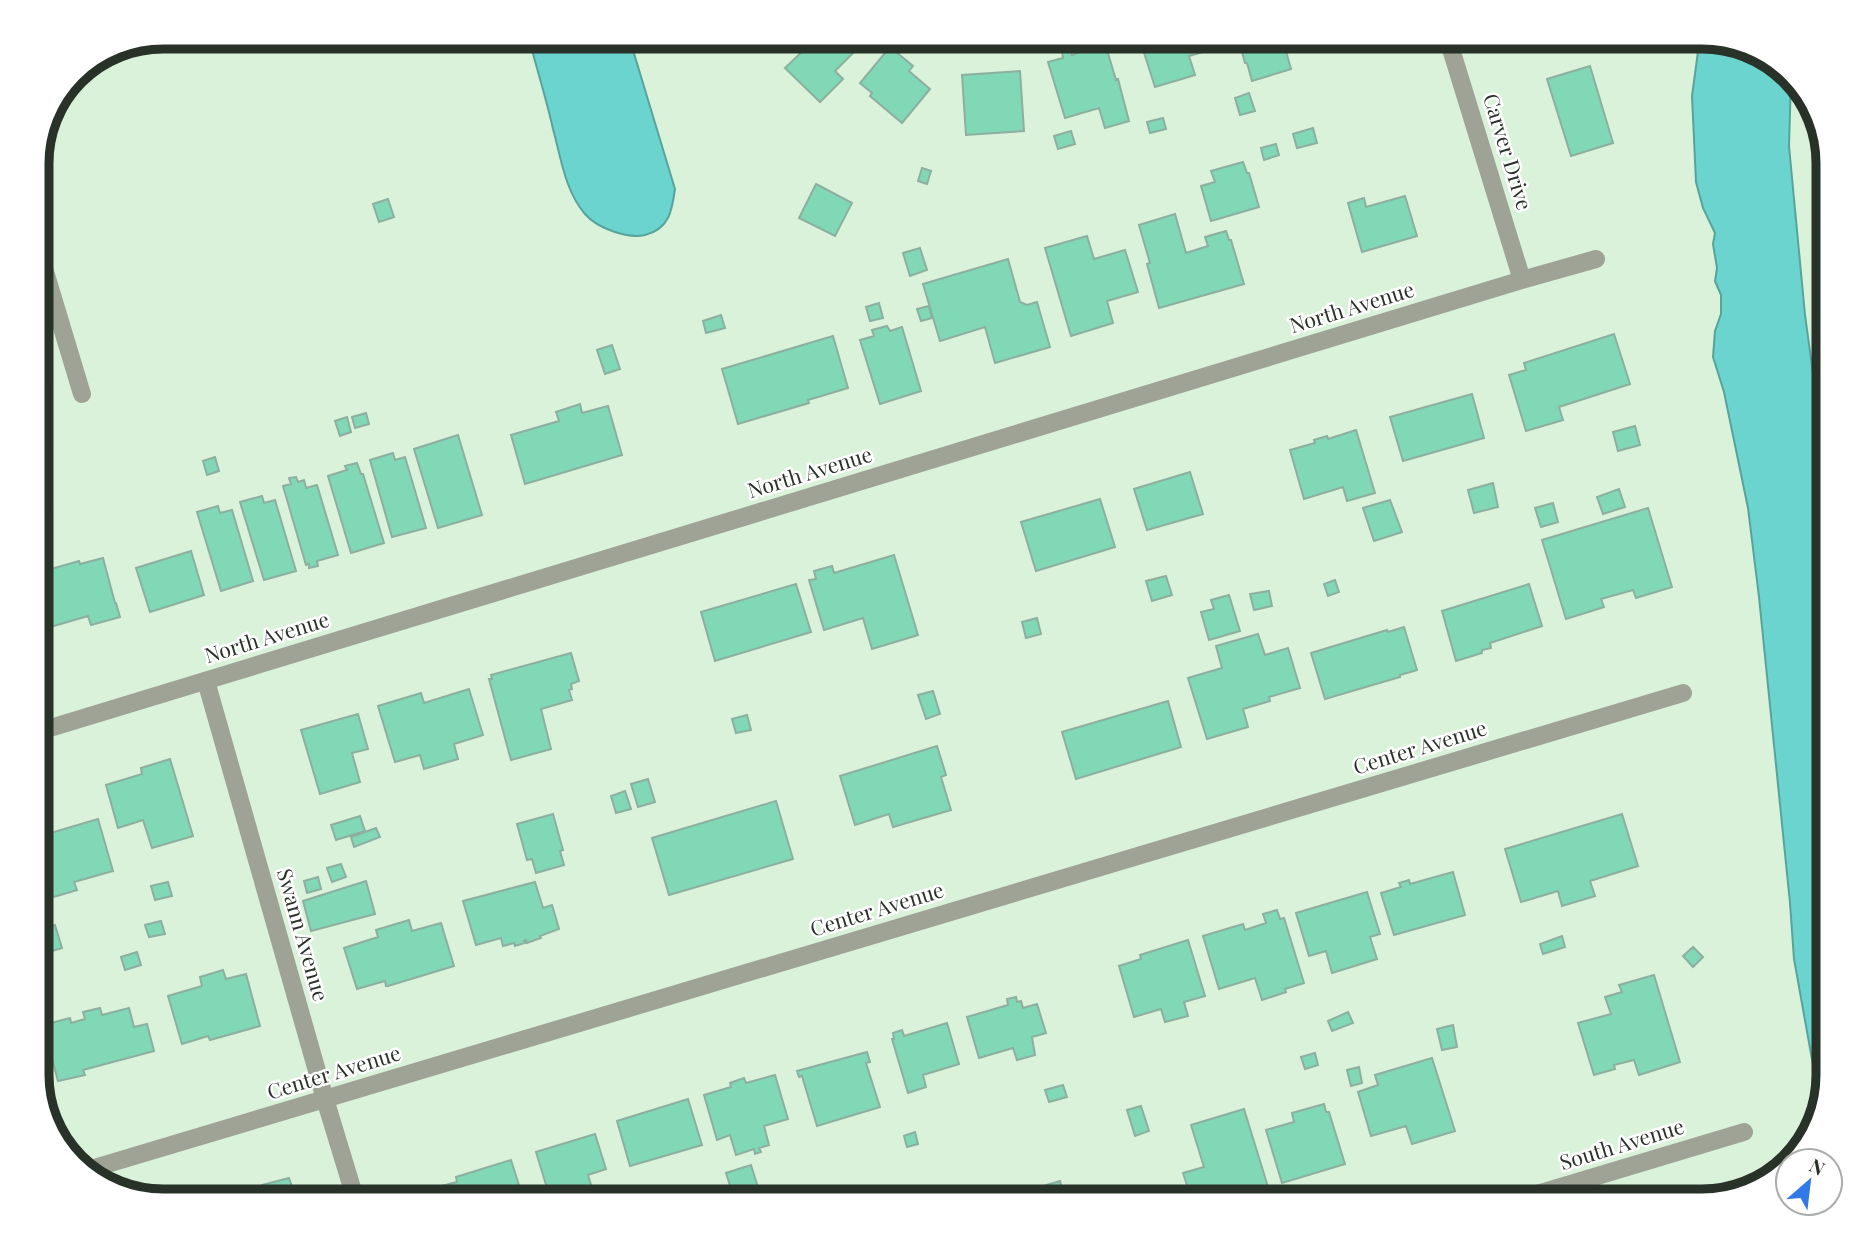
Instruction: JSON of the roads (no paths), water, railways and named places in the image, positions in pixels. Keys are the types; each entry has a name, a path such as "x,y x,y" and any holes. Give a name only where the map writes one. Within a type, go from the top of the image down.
{"street":[{"name":"Carver Drive","path":"1451,49 1522,280"},
{"name":"North Avenue","path":"49,728 1596,259"},
{"path":"49,285 82,394"},
{"name":"Swann Avenue","path":"206,681 352,1189"},
{"name":"Center Avenue","path":"96,1167 1682,694"},
{"name":"South Avenue","path":"1554,1189 1744,1132"}],"water":[{"path":"633,49 675,189 671,212 659,228 645,235 621,234 597,224 578,205 564,174 532,50"},
{"path":"1698,49 1724,51 1752,61 1777,77 1791,92 1789,146 1805,315 1816,395 1816,1079 1794,959 1748,508 1724,392 1713,357 1715,331 1721,314 1721,295 1715,281 1715,233 1703,208 1696,182 1692,96"}]}
